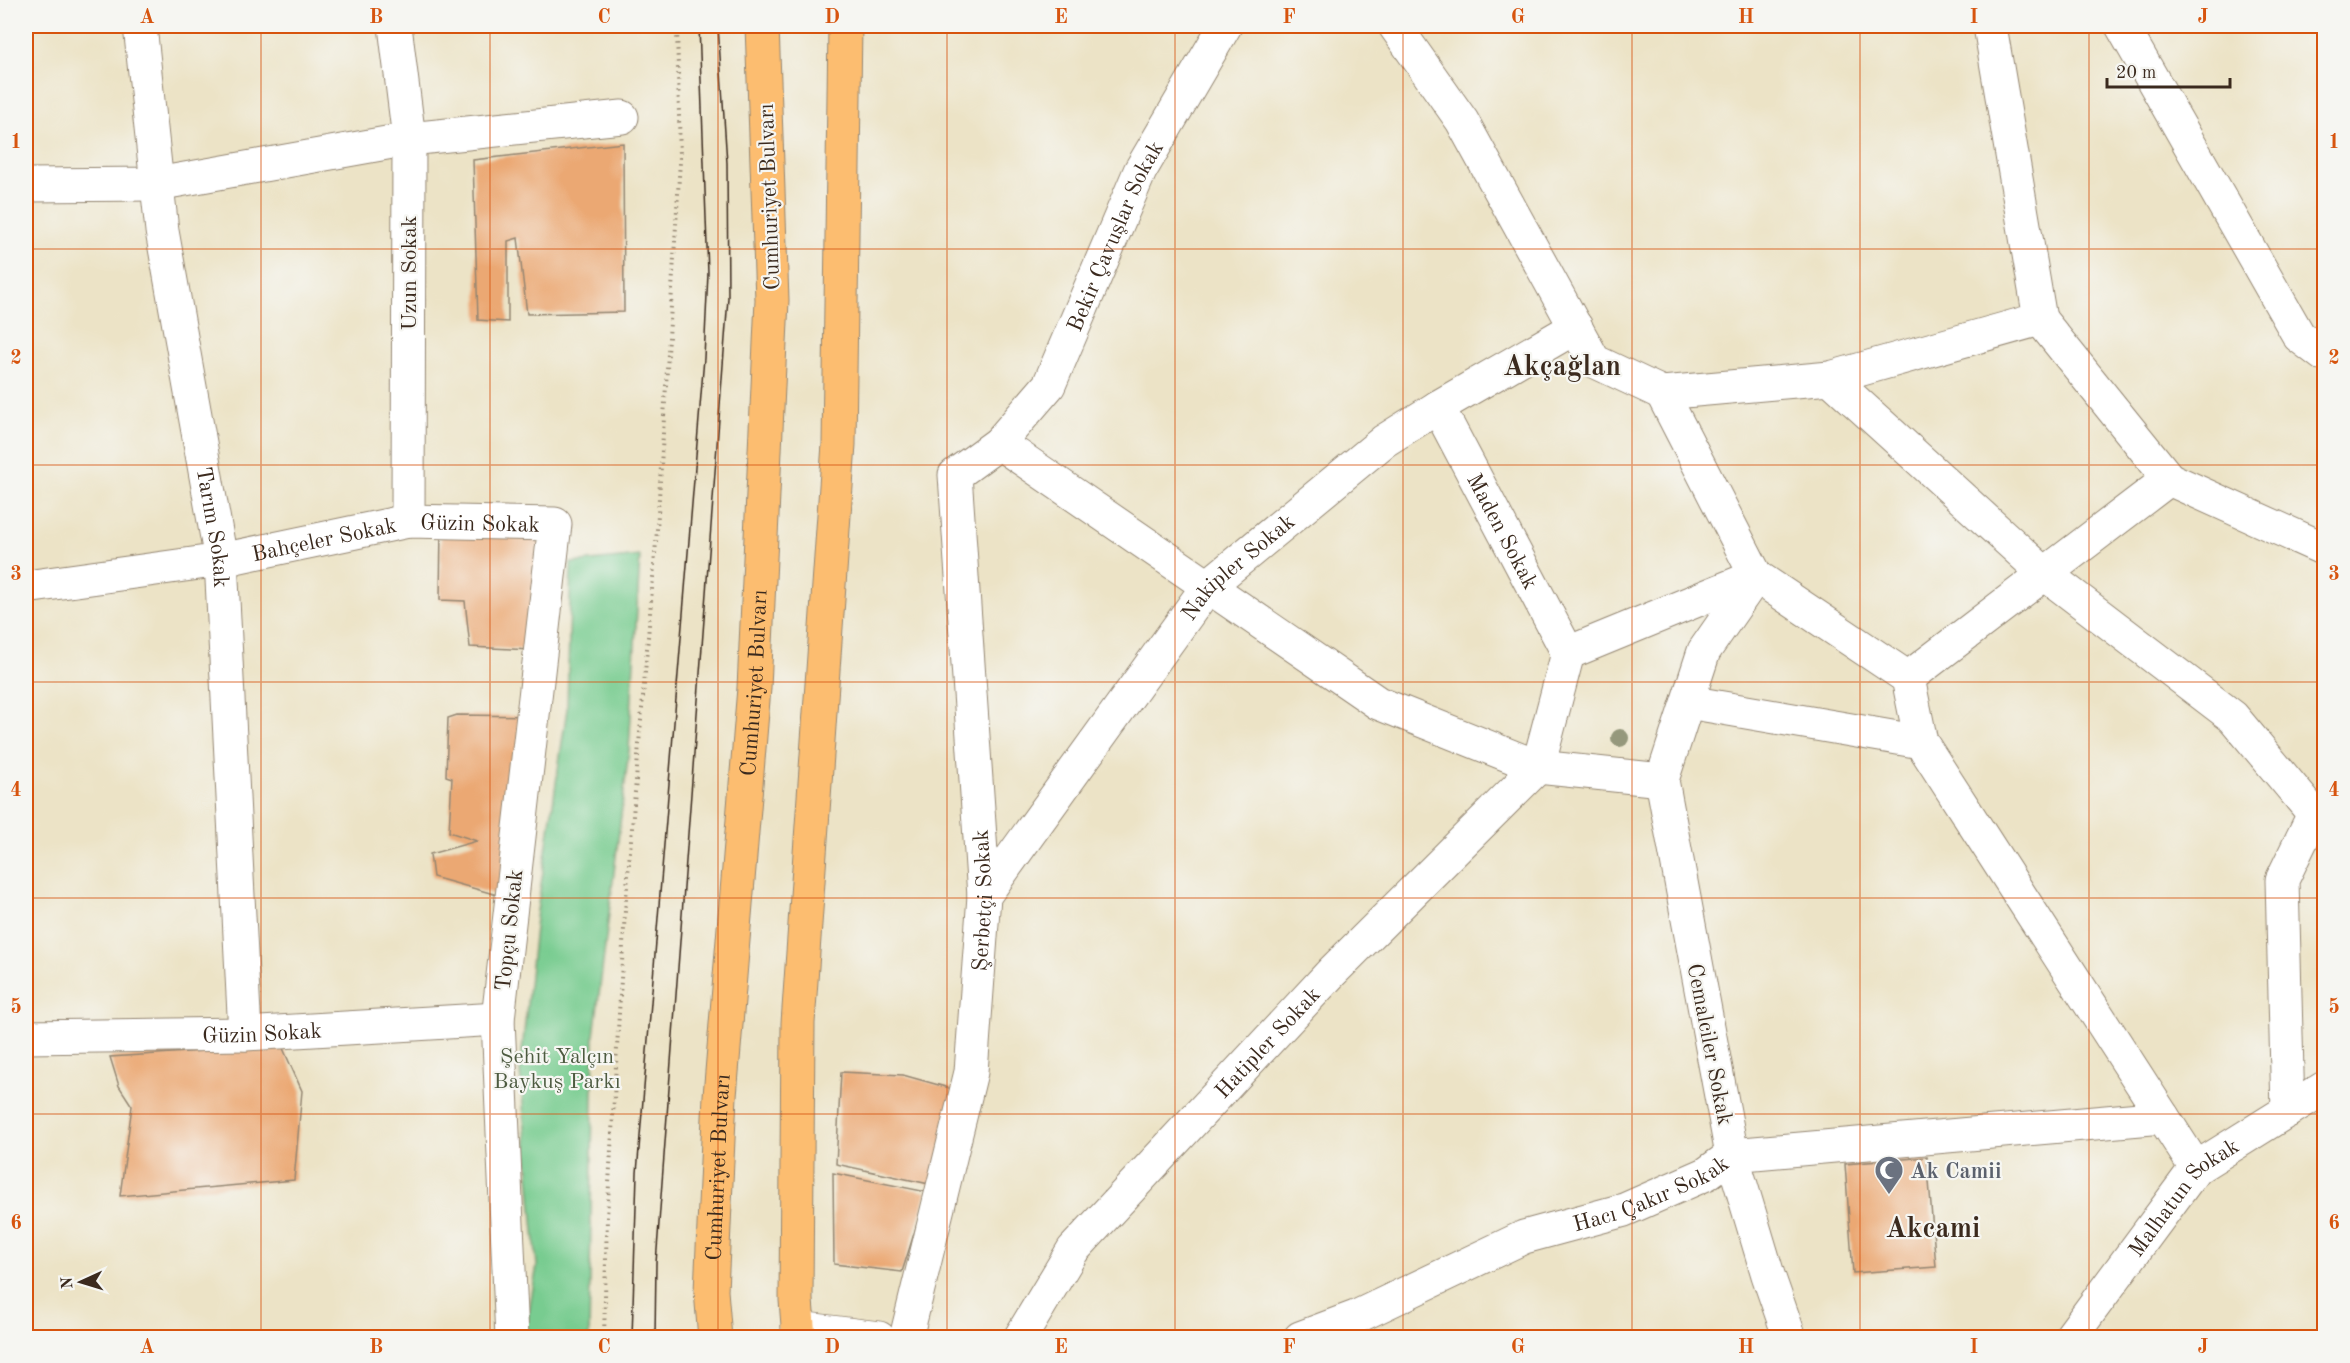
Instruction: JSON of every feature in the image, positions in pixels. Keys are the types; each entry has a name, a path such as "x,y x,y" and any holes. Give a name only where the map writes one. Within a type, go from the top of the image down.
{"main road":[{"name":"Cumhuriyet Bulvarı","path":"715,1338 711,1291 720,1096 754,688 772,300 762,26"},
{"path":"799,1333 796,1300 798,1023 839,444 845,26"}],"street":[{"name":"Tarım Sokak","path":"140,26 162,231 221,560 245,1034"},
{"name":"Uzun Sokak","path":"395,26 408,139 408,521"},
{"name":"Bekir Çavuşlar Sokak","path":"999,443 1049,385 1140,171 1225,26"},
{"path":"1395,26 1462,121 1594,361 1662,393 1830,378 2040,319"},
{"path":"1990,26 2040,319 2169,479 2325,549"},
{"path":"2122,26 2299,336 2325,355"},
{"path":"26,185 157,184 408,139 622,117"},
{"name":"Nakipler Sokak","path":"984,896 1208,586 1384,441 1576,327"},
{"path":"1830,378 2045,574 2233,717 2319,815 2282,880 2288,1111"},
{"path":"1662,393 1756,576 1908,678 1921,742 2196,1168"},
{"name":"Maden Sokak","path":"1438,407 1568,654"},
{"path":"999,443 1378,703 1538,767 1662,780 1704,651 1756,576"},
{"name":"Şerbetçi Sokak","path":"906,1338 971,1072 984,896 955,475 999,443"},
{"path":"1908,678 2169,479"},
{"name":"Güzin Sokak","path":"408,521 555,524"},
{"name":"Bahçeler Sokak","path":"26,587 221,560 408,521"},
{"name":"Topçu Sokak","path":"512,1338 498,1020 555,524"},
{"path":"1538,767 1568,654 1756,576"},
{"path":"1688,702 1921,742"},
{"name":"Hatipler Sokak","path":"1020,1338 1073,1250 1332,972 1538,767"},
{"name":"Cemalciler Sokak","path":"1662,780 1732,1155 1768,1275 1790,1338"},
{"name":"Güzin Sokak","path":"26,1037 245,1034 498,1020"},
{"name":"Malhatun Sokak","path":"2072,1337 2196,1168 2325,1088"},
{"name":"Hacı Çakır Sokak","path":"1300,1338 1356,1317 1524,1237 1624,1210 1706,1174 1732,1155 2163,1117"},
{"path":"799,1333 879,1338"}],"path":[{"path":"604,1338 607,1218 625,911 657,530 680,161 677,26"}],"green space":[{"name":"Şehit Yalçın Baykuş Parkı","path":"640,556 629,750 594,1036 589,1337 524,1338 537,1266 520,1071 536,918 567,709 571,563"}],"building":[{"path":"623,143 624,312 527,314 518,238 508,241 508,322 478,320 473,160"},
{"path":"543,523 531,650 470,647 465,601 440,600 441,526"},
{"path":"457,715 533,716 508,898 433,877 430,854 477,841 449,832 452,778 446,776 448,718"},
{"path":"282,1046 302,1091 294,1180 120,1196 132,1106 119,1086 110,1057"},
{"path":"841,1072 903,1075 960,1091 934,1185 836,1164"},
{"name":"Ak Camii","path":"1927,1157 1936,1267 1853,1273 1845,1164"},
{"path":"833,1173 927,1192 902,1272 834,1264"}],"tram line":[{"path":"632,1338 637,1173 704,358 708,273 699,26"},
{"path":"655,1338 656,1263 728,298 727,163 718,26"}],"place":[{"name":"Ak Camii","path":"1889,1196"}],"district":[{"name":"Akçağlan","path":"1562,365"},
{"name":"Akcami","path":"1933,1227"}]}
